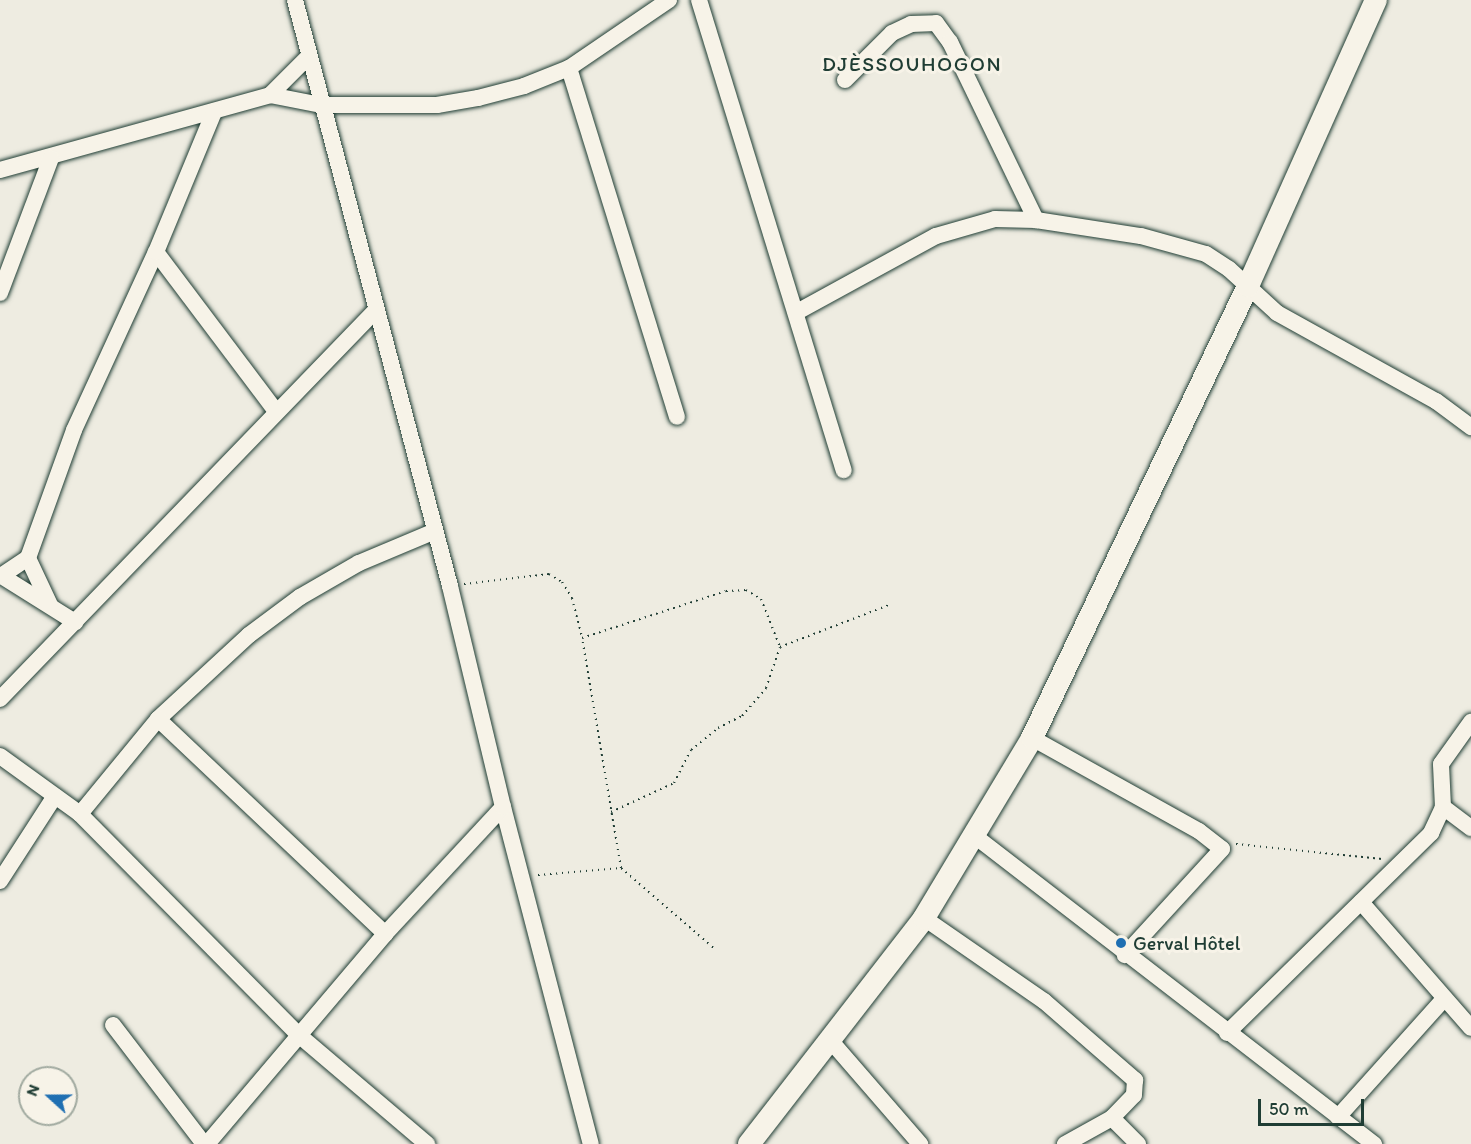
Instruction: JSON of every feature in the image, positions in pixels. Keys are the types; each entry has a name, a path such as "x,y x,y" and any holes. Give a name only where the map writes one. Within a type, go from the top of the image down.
{"street":[{"path":"295,0 374,312 450,586 503,807 591,1144"},
{"path":"0,170 51,158 270,95 321,105 436,105 525,86 569,68 669,0"},
{"path":"699,0 844,470"},
{"path":"749,1144 924,918 976,837 1032,738 1248,286 1376,0"},
{"path":"845,80 892,33 911,24 936,23 950,42 1036,220"},
{"path":"270,95 308,57"},
{"path":"569,68 677,417"},
{"path":"75,622 0,576 28,558 74,430 156,252 214,112"},
{"path":"0,294 51,158"},
{"path":"796,312 936,236 995,219 1036,220 1177,244 1206,254 1248,286 1277,313 1426,396 1471,427"},
{"path":"156,252 276,411"},
{"path":"0,699 374,312"},
{"path":"80,814 158,719 249,635 300,597 358,563 435,531"},
{"path":"28,558 50,605"},
{"path":"158,719 386,934"},
{"path":"1227,1033 1431,833 1443,807 1441,764 1471,722"},
{"path":"1032,738 1199,831 1222,849 1125,955"},
{"path":"0,756 80,814 300,1036 427,1144"},
{"path":"0,881 55,796"},
{"path":"113,1025 205,1144 386,934 503,807"},
{"path":"1443,807 1471,828"},
{"path":"976,837 1125,955 1374,1144"},
{"path":"1361,902 1471,1028"},
{"path":"924,918 1044,1001 1126,1070 1137,1087 1130,1101 1112,1118 1065,1144"},
{"path":"1338,1117 1444,999"},
{"path":"830,1040 920,1144"},
{"path":"1112,1118 1138,1144"}],"path":[{"path":"450,586 549,574 562,582 572,598 582,638 621,868 715,949"},
{"path":"582,638 726,591 746,590 761,599 780,647 766,688 742,716 718,728 690,750 674,783 611,812"},
{"path":"780,647 889,605"},
{"path":"1222,849 1251,843 1404,860"},
{"path":"523,877 621,868"}],"place":[{"name":"Gerval Hôtel","path":"1121,943"}],"district":[{"name":"DJÈSSOUHOGON","path":"912,64"}]}
